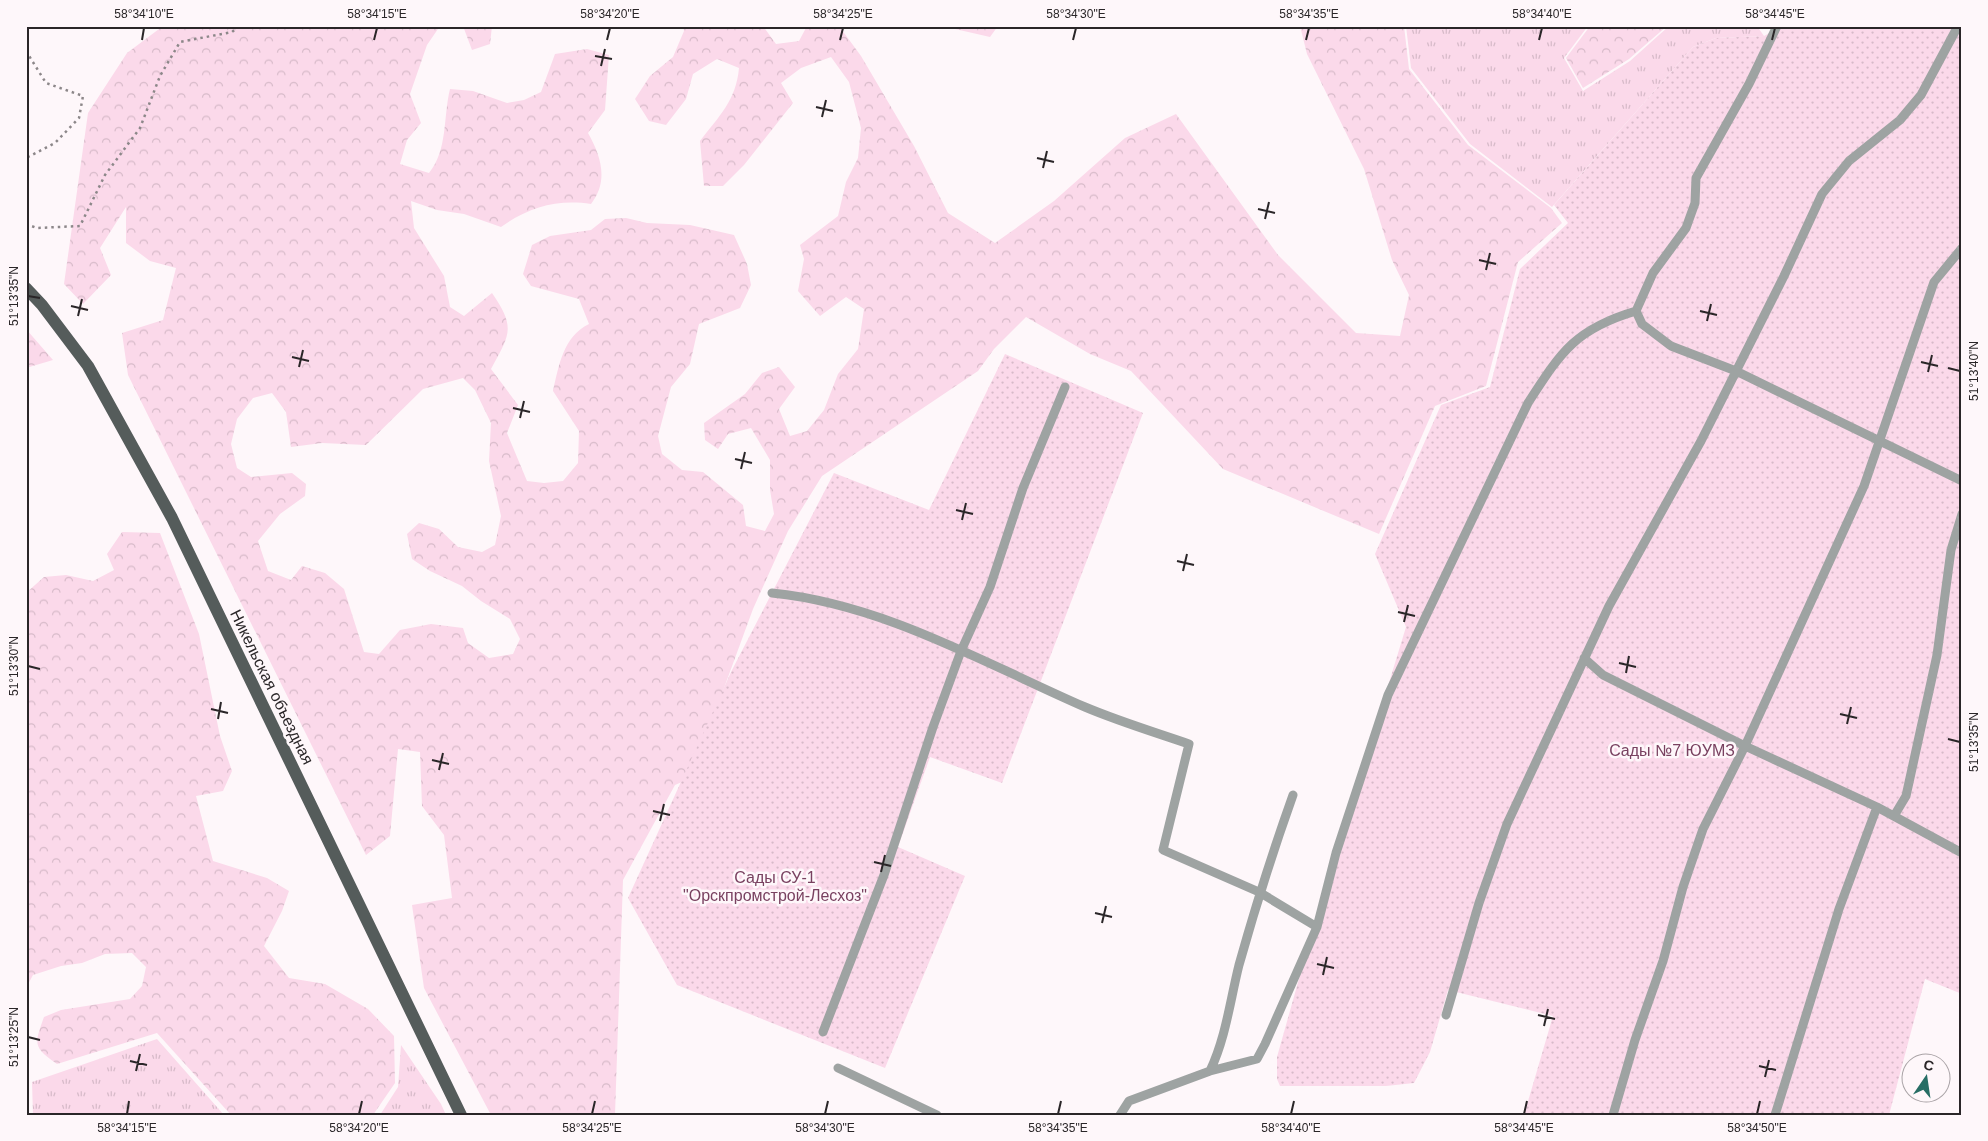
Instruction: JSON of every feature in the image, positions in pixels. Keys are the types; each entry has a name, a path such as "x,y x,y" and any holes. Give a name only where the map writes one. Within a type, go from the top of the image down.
{"main road":[{"name":"Никельская объездная","path":"26,288 42,305 88,366 172,518 461,1115"}],"lane":[{"path":"1120,1115 1129,1101 1210,1071 1257,1059 1317,927 1336,853 1388,695 1528,404 1552,368 1575,339 1610,319 1636,311 1653,274 1686,228 1696,203 1696,178 1749,84 1777,26"},
{"path":"1446,1015 1479,903 1507,824 1625,574 1688,464 1736,371 1822,194 1849,161 1900,120 1921,95 1958,26"},
{"path":"1613,1115 1635,1040 1663,961 1683,887 1703,829 1745,746 1864,486 1934,282 1962,248"},
{"path":"1636,311 1642,324 1672,346 1736,371 1878,442 1962,481"},
{"path":"823,1032 884,875 932,727 961,651 990,587 1023,488 1065,387"},
{"path":"1894,816 1906,796 1937,655 1951,550 1962,514"},
{"path":"772,593 807,596 882,618 961,651 1087,708 1188,744 1164,850 1259,892 1317,927"},
{"path":"1584,658 1603,675 1745,746 1878,807 1962,853"},
{"path":"1210,1071 1221,1047 1238,970 1259,892 1293,795"},
{"path":"1775,1115 1839,910 1878,807"},
{"path":"838,1068 937,1115"}],"path":[{"path":"26,224 37,228 80,226 104,175 140,128 160,76 180,42 232,32 238,26"},
{"path":"26,52 46,83 68,89 83,96 79,118 56,142 26,158"}],"green space":[{"path":"163,26 440,26 427,45 410,94 421,123 407,140 400,164 429,173 435,164 442,144 450,89 473,91 507,103 524,100 541,92 555,54 587,49 609,55 605,110 588,133 601,168 600,186 591,204 567,203 544,206 522,214 501,227 464,214 437,210 411,201 414,228 444,276 450,307 464,316 492,293 500,305 505,315 508,331 503,347 491,369 518,405 507,433 527,481 544,483 563,481 578,463 579,431 553,391 560,362 568,344 573,336 589,324 579,299 531,286 523,274 532,245 550,236 591,230 605,219 626,218 647,223 690,225 734,235 747,264 751,285 740,308 699,324 690,364 671,387 658,436 662,454 682,470 703,472 743,505 746,526 765,531 774,514 770,490 770,460 751,428 728,434 718,449 705,440 704,423 745,394 762,373 779,367 795,387 779,409 790,436 807,431 824,410 838,374 858,349 864,309 846,297 820,316 798,291 804,259 800,245 838,216 846,182 858,158 861,128 849,82 831,57 801,68 781,83 793,103 744,165 723,186 704,186 700,141 726,107 734,90 739,68 717,59 693,74 686,99 666,125 649,121 635,99 650,76 673,57 684,31 683,26 763,26 776,44 799,41 807,26 839,26 861,56 914,146 948,213 995,243 1054,201 1125,138 1176,114 1278,255 1356,333 1400,336 1409,295 1392,260 1364,169 1307,54 1300,26 1404,26 1409,69 1468,145 1551,208 1562,223 1518,262 1486,386 1435,406 1379,534 1223,469 1131,371 1090,354 1026,317 994,349 978,371 822,476 788,531 753,609 691,778 675,785 623,880 615,1115 491,1115 424,988 412,905 452,898 444,835 422,806 420,752 398,749 390,836 366,855 128,375 122,333 163,320 176,268 150,261 126,243 126,207 100,248 111,275 83,304 64,284 88,113 127,53","holes":["463,378 475,390 491,423 489,461 501,516 495,545 482,552 458,547 439,529 419,523 407,534 412,559 430,571 462,586 481,601 510,619 520,639 513,654 489,658 468,643 463,628 431,624 400,630 379,654 364,652 344,589 325,573 302,566 291,580 268,571 258,541 280,514 305,496 306,484 292,473 251,477 237,468 231,444 237,419 253,398 272,393 286,412 291,447 322,443 366,445 423,389"]},
{"path":"463,26 492,26 490,44 472,50"},
{"path":"942,26 998,26 990,37"},
{"path":"1406,26 1588,26 1564,58 1583,91 1630,61 1669,26 1757,26 1764,36 1716,38 1693,47 1552,207 1470,144 1411,68"},
{"path":"1590,26 1667,26 1629,59 1583,88 1566,58"},
{"name":"Сады №7 ЮУМЗ","path":"1782,26 1962,26 1962,994 1925,979 1905,1054 1900,1054 1900,1073 1889,1115 1524,1115 1553,1016 1448,990 1430,1052 1414,1083 1386,1086 1280,1086 1277,1079 1277,1057 1304,961 1406,627 1375,554 1441,405 1490,387 1520,269 1568,223 1554,205 1693,47 1716,38 1764,36"},
{"path":"26,329 53,360 26,368"},
{"name":"Сады СУ-1 \"Орскпромстрой-Лесхоз\"","path":"1005,354 1143,413 1002,783 930,757 898,847 965,876 885,1068 677,985 628,898 732,670 834,473 929,510"},
{"path":"122,532 160,533 199,634 220,736 232,771 223,791 196,796 213,861 267,878 289,891 282,911 264,946 289,978 325,984 368,1009 394,1036 395,1083 373,1115 231,1115 157,1033 57,1064 43,1053 38,1045 38,1034 44,1017 61,1010 130,999 142,986 146,967 132,953 105,954 82,963 61,966 33,975 26,988 26,593 44,577 66,575 93,581 114,570 107,554"},
{"path":"157,1039 224,1115 33,1115 32,1082"},
{"path":"401,1045 441,1104 446,1115 380,1115 398,1087"}]}
